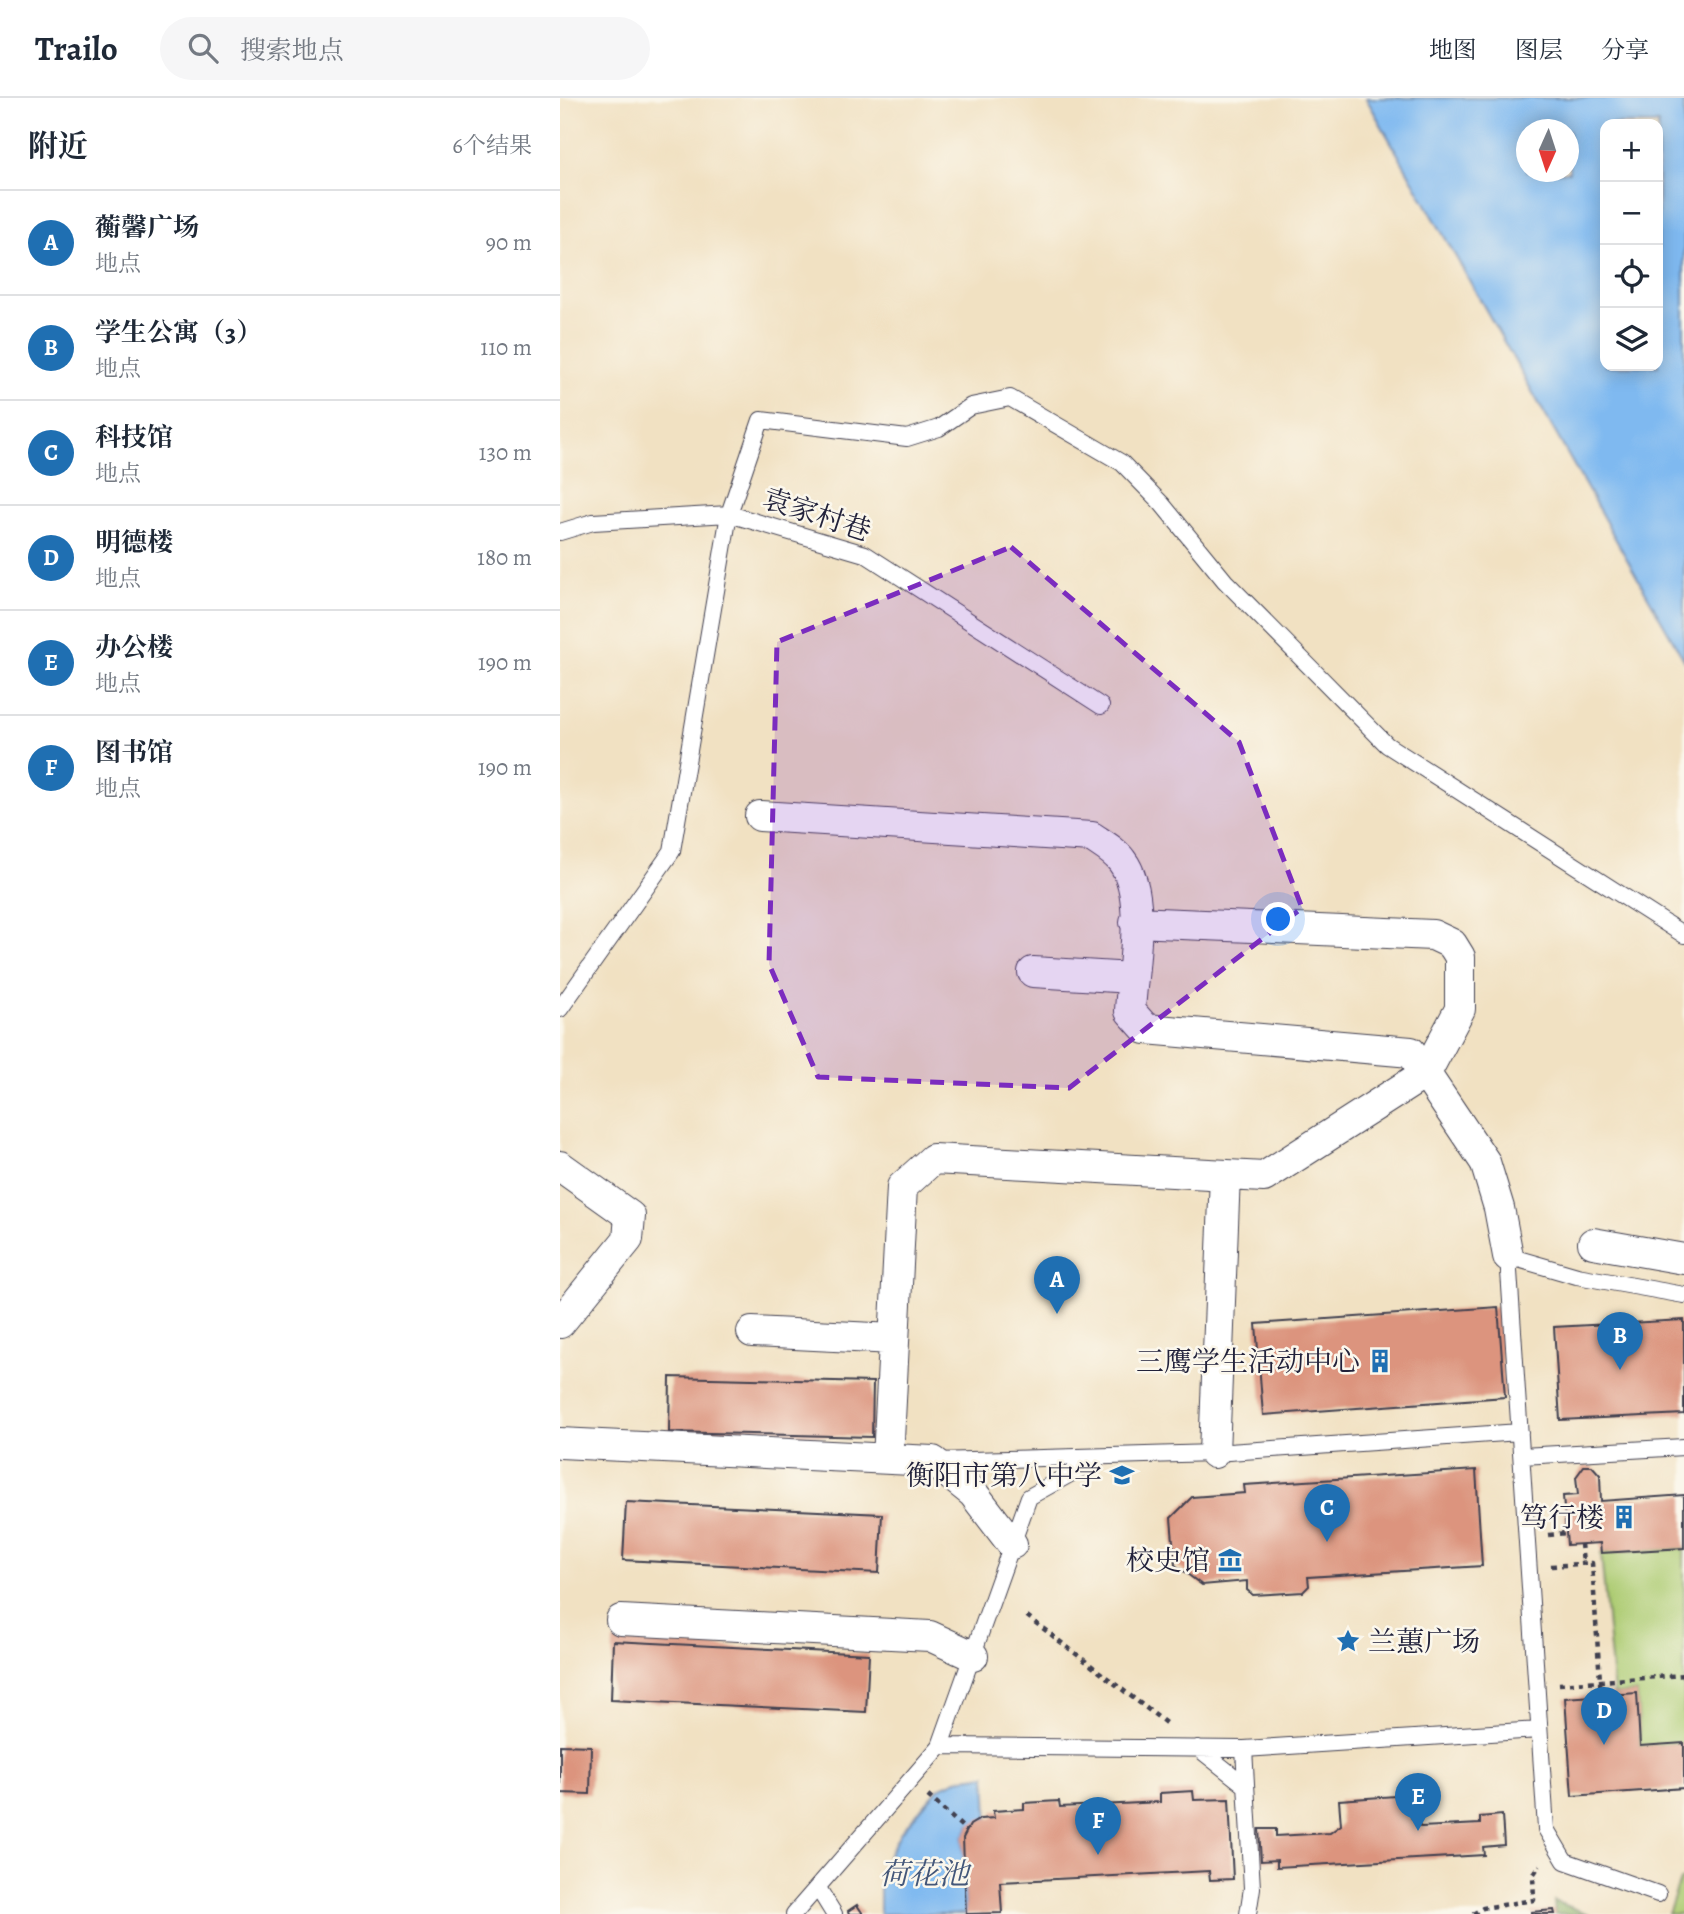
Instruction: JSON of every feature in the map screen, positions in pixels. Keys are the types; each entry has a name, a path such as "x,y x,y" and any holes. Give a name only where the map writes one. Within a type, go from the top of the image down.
{"street":[{"path":"760,816 1093,836 1122,859 1134,883 1135,922 1130,1011 1146,1029 1411,1052 1485,1162 1499,1208 1508,1256"},
{"path":"888,1459 902,1186 933,1159 1264,1177 1426,1073 1461,1009 1460,957 1452,944 1433,936 1135,922"},
{"path":"1033,972 1132,978"},
{"path":"560,1166 630,1216 628,1239 560,1323"},
{"path":"1214,1453 1225,1175"},
{"path":"1593,1243 1684,1259"},
{"path":"752,1332 894,1339"},
{"path":"560,1443 933,1461 972,1493 1012,1544"},
{"path":"621,1620 930,1636 973,1656"}],"lane":[{"path":"560,1009 672,851 729,514 761,420 907,438 939,428 971,406 1010,398 1122,463 1162,504 1225,581 1387,745 1684,935"},
{"name":"袁家村巷","path":"560,531 593,522 729,514 865,554 1101,706"},
{"path":"1658,1894 1565,1861 1546,1829 1508,1256 1577,1276 1684,1295"},
{"path":"933,1461 1214,1453 1520,1432"},
{"path":"1522,1457 1684,1447"},
{"path":"794,1914 940,1746 1030,1497 1102,1456"},
{"path":"940,1746 1244,1749 1539,1730"},
{"path":"1198,1748 1246,1786"},
{"path":"1244,1749 1252,1888 1248,1914"},
{"path":"818,1888 834,1914"}],"path":[{"path":"1581,1544 1583,1563"},
{"path":"1592,1563 1601,1695"},
{"path":"1027,1616 1198,1748"},
{"path":"1537,1685 1684,1675"},
{"path":"923,1792 967,1831"},
{"path":"1473,1914 1483,1908 1534,1900 1533,1875"}],"highlighted area":[{"path":"1011,547 1239,742 1302,908 1069,1088 818,1077 769,964 777,642"}],"green space":[{"path":"1684,1548 1684,1743 1640,1746 1637,1693 1614,1694 1601,1553"},
{"path":"1684,1879 1684,1914 1668,1914 1680,1880"},
{"path":"1554,1901 1589,1914 1555,1914"}],"water":[{"path":"1366,98 1684,98 1684,660"},
{"name":"荷花池","path":"986,1775 988,1818 970,1825 963,1838 966,1914 880,1914 880,1872 900,1833 939,1788 959,1779"}],"building":[{"name":"三鹰学生活动中心","path":"1498,1307 1505,1397 1263,1415 1256,1324"},
{"path":"1684,1320 1684,1414 1560,1420 1554,1327"},
{"path":"670,1377 873,1382 872,1437 669,1432"},
{"name":"笃行楼","path":"1584,1466 1592,1466 1600,1475 1601,1501 1684,1495 1684,1548 1601,1553 1600,1543 1567,1545 1563,1496 1578,1495 1576,1477"},
{"path":"1476,1470 1482,1566 1308,1577 1309,1586 1303,1592 1253,1595 1247,1590 1247,1581 1202,1585 1175,1565 1171,1518 1192,1497 1245,1493 1244,1485"},
{"path":"626,1502 882,1514 879,1573 623,1560"},
{"path":"613,1641 869,1654 866,1712 611,1700"},
{"path":"1637,1693 1640,1746 1684,1743 1684,1788 1572,1796 1565,1698"},
{"path":"560,1745 591,1746 590,1794 560,1793"},
{"path":"1193,1791 1194,1800 1229,1799 1233,1879 1210,1880 1209,1871 1000,1882 1002,1913 966,1914 963,1838 970,1825 980,1819 994,1818 993,1811 1024,1809 1024,1803 1059,1801 1060,1807 1160,1802 1160,1793"},
{"path":"1410,1795 1411,1817 1421,1827 1480,1824 1480,1817 1502,1815 1504,1845 1483,1847 1484,1855 1277,1867 1277,1860 1261,1861 1259,1829 1276,1829 1276,1836 1330,1833 1341,1825 1339,1800"},
{"path":"857,1905 863,1914 849,1914 848,1911"},
{"path":"1554,1910 1555,1914 1531,1914 1531,1912"}],"place":[{"name":"蘅馨广场","path":"1057,1314"},
{"name":"三鹰学生活动中心","path":"1380,1361"},
{"name":"学生公寓（3）","path":"1620,1370"},
{"name":"衡阳市第八中学","path":"1122,1475"},
{"name":"笃行楼","path":"1624,1517"},
{"name":"科技馆","path":"1327,1542"},
{"name":"校史馆","path":"1230,1560"},
{"name":"兰蕙广场","path":"1348,1641"},
{"name":"明德楼","path":"1604,1745"},
{"name":"办公楼","path":"1418,1831"},
{"name":"图书馆","path":"1098,1855"}]}
